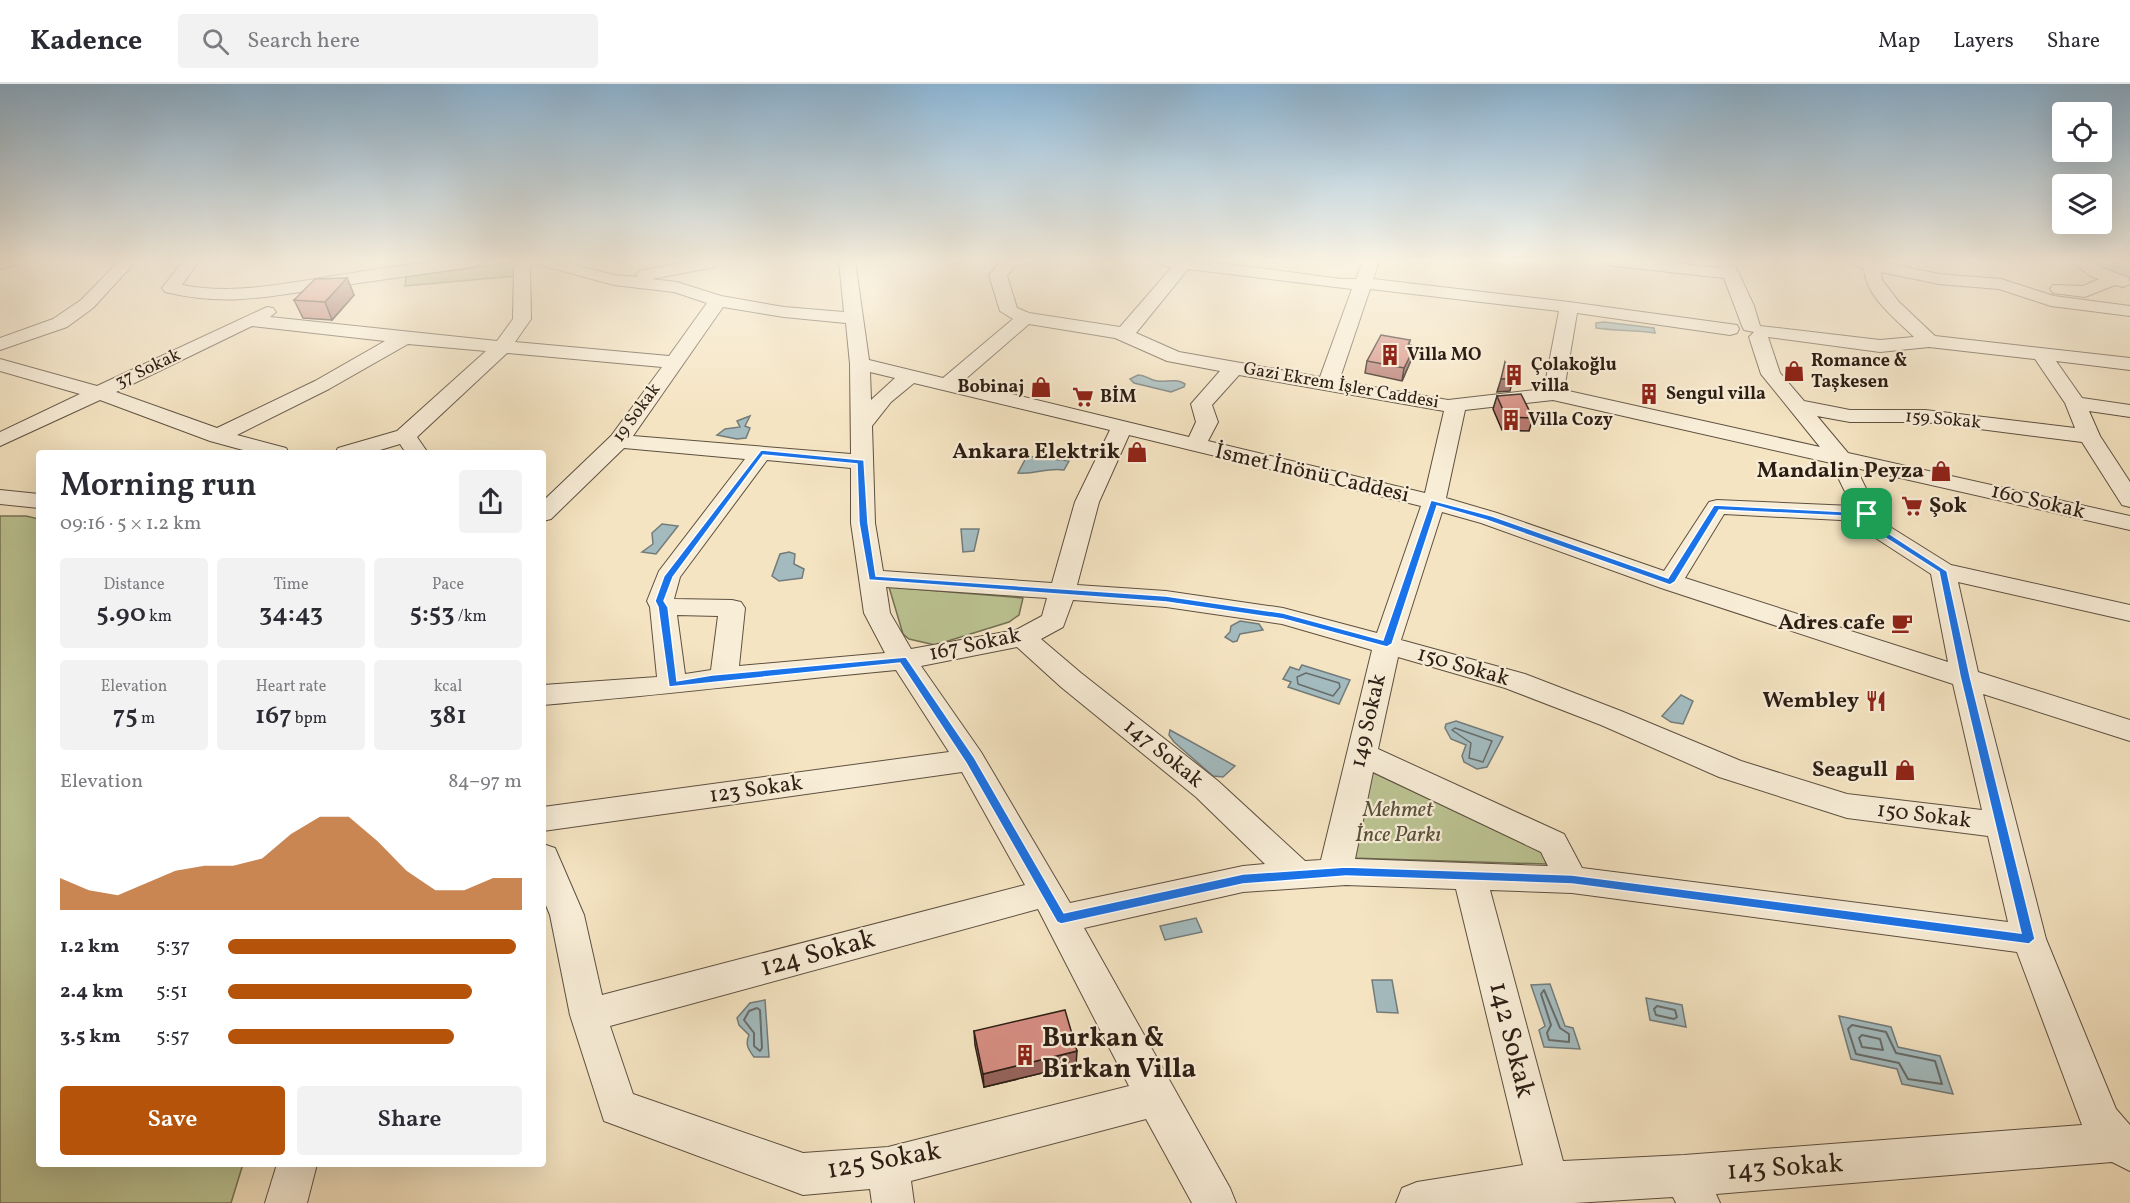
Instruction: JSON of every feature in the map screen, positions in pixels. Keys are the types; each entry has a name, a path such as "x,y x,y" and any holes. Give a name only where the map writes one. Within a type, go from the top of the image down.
{"street":[{"path":"0,344 60,323 74,313"},
{"name":"37 Sokak","path":"0,440 265,313"},
{"path":"370,450 411,445 503,346 522,319 522,313"},
{"name":"19 Sokak","path":"546,511 619,441 709,313"},
{"path":"798,313 855,318"},
{"path":"854,313 860,364 863,523 877,613 903,660 970,760 1054,906 1156,1098 1215,1203"},
{"path":"946,386 1025,318 1014,313"},
{"path":"1124,335 1140,313"},
{"path":"1328,384 1352,313"},
{"path":"1553,394 1568,313"},
{"path":"1615,313 1731,329 1734,325 1757,331 1880,346 1929,340 2130,364"},
{"path":"1749,313 1771,374 1840,458 1867,514 1879,530 1943,571 2130,613"},
{"path":"1901,313 1929,340"},
{"name":"Gazi Ekrem İşler Caddesi","path":"1025,318 1124,335 1174,357 1448,406 1553,394 1840,458"},
{"path":"253,321 673,363"},
{"path":"218,436 322,385 405,338"},
{"path":"2040,352 2075,403 2089,436 2125,481 2130,500"},
{"name":"İsmet İnönü Caddesi","path":"860,364 1434,502 1489,518 1670,582 2130,731"},
{"path":"0,365 97,392 218,436 267,450"},
{"path":"1195,446 1206,422 1201,404 1235,367"},
{"path":"861,425 884,398 909,377"},
{"path":"2075,403 2130,411"},
{"name":"149 Sokak","path":"1335,873 1387,644 1434,502 1455,405"},
{"name":"159 Sokak","path":"1797,406 1850,417 1925,416 2089,436"},
{"name":"167 Sokak","path":"546,695 672,685 724,677 903,660 1023,638 1054,621 1064,592 1087,502 1122,426"},
{"path":"619,441 861,462"},
{"path":"672,685 663,607 660,601 668,576 761,453"},
{"name":"160 Sokak","path":"1840,458 2130,523"},
{"path":"0,497 36,501"},
{"path":"1670,582 1717,507 1867,514"},
{"path":"1943,571 1965,676 2029,939 2101,1122 2124,1147"},
{"name":"150 Sokak","path":"872,578 1166,599 1283,616 1515,681 1611,718 1730,769 1847,806 2001,825"},
{"path":"663,607 732,608 724,677"},
{"name":"147 Sokak","path":"1023,638 1071,680 1207,789 1298,875"},
{"path":"1361,754 1553,843 1572,880"},
{"name":"123 Sokak","path":"546,819 970,760"},
{"path":"546,864 567,915 588,1015"},
{"name":"124 Sokak","path":"588,1015 1054,906 1243,879 1335,873 1572,880 2029,939"},
{"name":"142 Sokak","path":"1469,876 1550,1193"},
{"name":"125 Sokak","path":"588,1015 618,1108 803,1174 891,1185 1156,1098"},
{"name":"143 Sokak","path":"1417,1203 1550,1193 1692,1190 2124,1147"},
{"path":"286,1203 296,1167"}],"green space":[{"path":"0,516 26,516 36,518 36,1167 242,1167 231,1203 0,1203"},
{"path":"889,587 1023,598 1019,615 1009,622 935,645 909,639 903,634"},
{"name":"Mehmet İnce Parkı","path":"1372,772 1544,853 1546,864 1351,858"}],"water":[{"path":"1596,323 1654,328 1655,333 1596,328"},
{"path":"1138,375 1157,381 1177,381 1185,384 1184,387 1171,392 1134,383 1130,379"},
{"path":"750,416 745,426 750,428 746,438 737,439 717,435 725,429 740,427 737,421"},
{"path":"1027,456 1069,461 1064,470 1018,473"},
{"path":"662,524 678,526 656,554 642,552 653,544 652,533"},
{"path":"961,529 979,529 974,551 963,552"},
{"path":"789,552 795,554 794,564 804,569 802,578 779,581 772,576 780,554"},
{"path":"1240,621 1259,624 1263,630 1240,634 1237,641 1233,642 1225,637 1230,632 1231,626"},
{"path":"1302,665 1350,680 1339,704 1288,687 1291,682 1283,679 1290,667 1299,670"},
{"path":"1681,695 1693,701 1683,724 1671,722 1662,716"},
{"path":"1456,721 1503,737 1487,767 1477,769 1464,762 1462,756 1466,745 1451,739 1445,728 1446,724"},
{"path":"1170,730 1235,766 1223,777 1213,776 1174,742 1169,735"},
{"path":"1196,918 1202,932 1165,940 1160,926"},
{"path":"1372,980 1392,980 1398,1013 1377,1012"},
{"path":"1550,984 1565,1026 1573,1028 1580,1049 1544,1047 1539,1030 1545,1026 1531,985"},
{"path":"1646,998 1682,1005 1686,1027 1650,1020"},
{"path":"765,1000 769,1057 754,1057 748,1046 749,1035 739,1025 737,1018 750,1003"},
{"path":"1839,1016 1891,1027 1898,1047 1940,1056 1953,1094 1902,1084 1897,1069 1851,1059"}],"building":[{"path":"1381,335 1410,340 1408,345 1415,346 1404,368 1367,361"},
{"path":"1505,362 1513,378 1501,379"},
{"path":"1521,394 1533,418 1506,417 1497,396"},
{"name":"Burkan & Birkan Villa","path":"1065,1010 1077,1051 983,1074 974,1031"}],"place":[{"name":"Villa MO","path":"1390,355"},
{"name":"Romance & Taşkesen","path":"1794,371"},
{"name":"Çolakoğlu villa","path":"1514,375"},
{"name":"Bobinaj","path":"1041,387"},
{"name":"Sengul villa","path":"1649,394"},
{"name":"BİM","path":"1083,397"},
{"name":"Villa Cozy","path":"1511,420"},
{"name":"Ankara Elektrik","path":"1137,452"},
{"name":"Mandalin Peyza","path":"1941,471"},
{"name":"Şok","path":"1912,506"},
{"name":"Adres cafe","path":"1902,623"},
{"name":"Wembley","path":"1876,701"},
{"name":"Seagull","path":"1905,770"},
{"name":"Burkan & Birkan Villa","path":"1025,1055"}],"route":[{"path":"761,453 861,462 863,523 872,578 1166,599 1283,616 1387,644 1434,502 1489,518 1670,582 1717,507 1867,514 1879,530 1943,571 1965,676 2029,939 1572,880 1346,872 1243,879 1061,919 970,760 903,660 712,678 672,685 663,607 660,601 668,576 761,453"}]}
